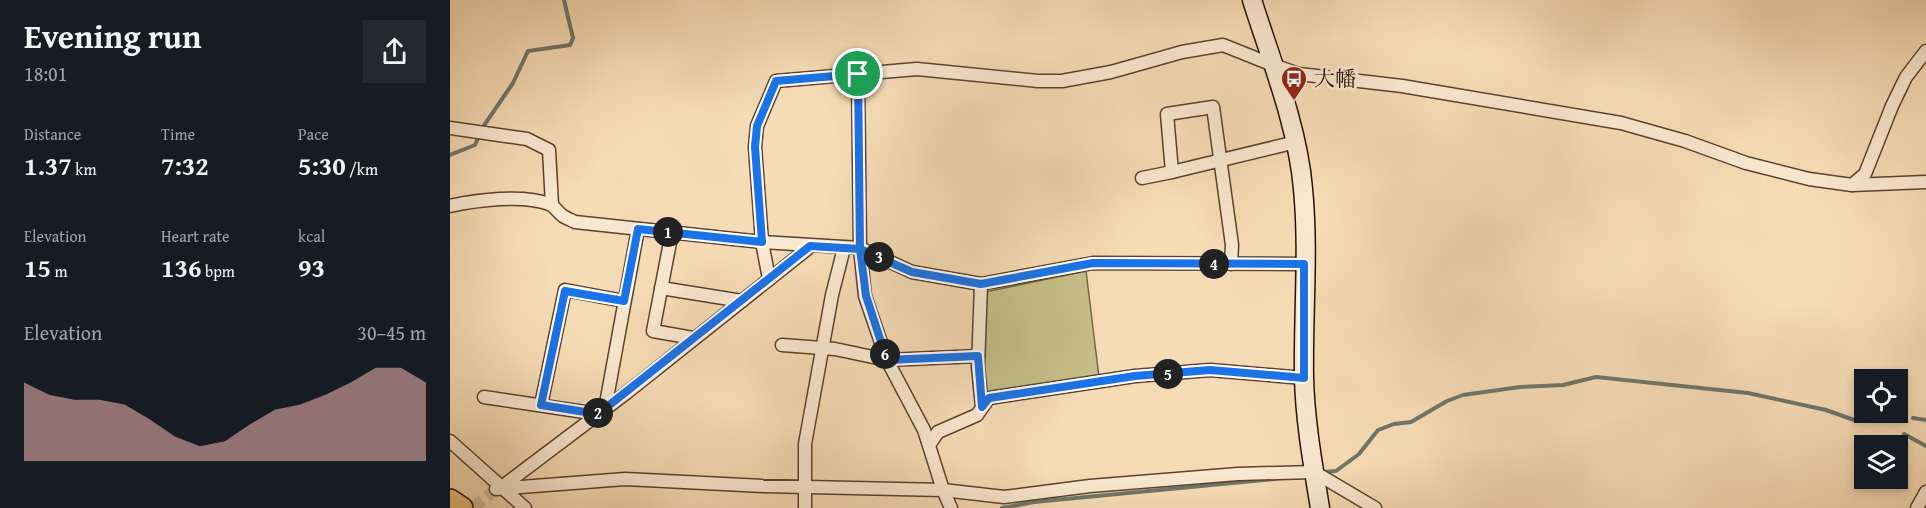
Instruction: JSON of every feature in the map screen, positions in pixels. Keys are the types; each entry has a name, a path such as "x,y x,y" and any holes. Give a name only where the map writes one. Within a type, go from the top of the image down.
{"highway":[{"path":"450,500 462,508"}],"main road":[{"path":"1252,0 1296,142 1303,189 1304,378 1306,414 1320,508"}],"street":[{"path":"769,279 762,242 755,147 757,126 776,81 917,69 1038,81 1062,81 1111,72 1182,52 1223,45 1299,74 1402,86 1621,123 1685,141 1746,163 1809,179 1852,185 1926,182"},
{"path":"1852,185 1865,174 1906,77 1926,51"},
{"path":"858,74 860,249 866,296 887,360 924,430 951,508"},
{"path":"1172,172 1167,114 1213,107 1232,245 1231,264"},
{"path":"450,128 527,139 549,150 552,205"},
{"path":"1142,178 1296,142"},
{"path":"450,206 472,201 508,199 541,201 552,205 562,216 575,222 762,242 860,249 912,272 981,284 1093,263 1304,264"},
{"path":"601,411 638,229"},
{"path":"672,232 653,331 693,338"},
{"path":"499,488 601,411 810,246"},
{"path":"804,508 805,444 832,295 844,248"},
{"path":"981,284 978,356 982,407"},
{"path":"661,288 742,301"},
{"path":"541,405 565,291 624,301"},
{"path":"782,345 824,348 887,360 978,356"},
{"path":"929,445 938,432 977,415 989,398 1135,376 1210,370 1304,378"},
{"path":"483,397 601,411"},
{"path":"450,441 499,488 525,508"},
{"path":"499,488 625,479 803,487 943,490 1004,497 1090,486 1238,474 1314,472 1375,508"},
{"path":"1917,508 1926,492"}],"shaded area":[{"path":"1086,271 1099,377 985,395 983,360 985,292"}],"waterway":[{"path":"450,155 475,145 483,127 513,83 528,51 570,45 573,38 564,0"},
{"path":"1324,472 1336,471 1359,454 1378,430 1394,424 1411,422 1447,401 1463,395 1520,387 1563,385 1596,377 1748,393 1826,410 1854,420"},
{"path":"1913,418 1926,420"},
{"path":"1904,434 1926,446"},
{"path":"1002,508 1034,502 1275,479"}],"tunnel":[{"path":"473,508 496,489"}],"place":[{"name":"大幡","path":"1294,102"}],"route":[{"path":"858,74 776,81 757,126 755,147 762,242 638,229 624,301 565,291 541,405 598,414 810,246 860,249 912,272 981,284 1093,263 1304,264 1304,378 1210,370 1135,376 989,398 982,407 978,356 887,360 866,296 860,249 858,74"}]}
